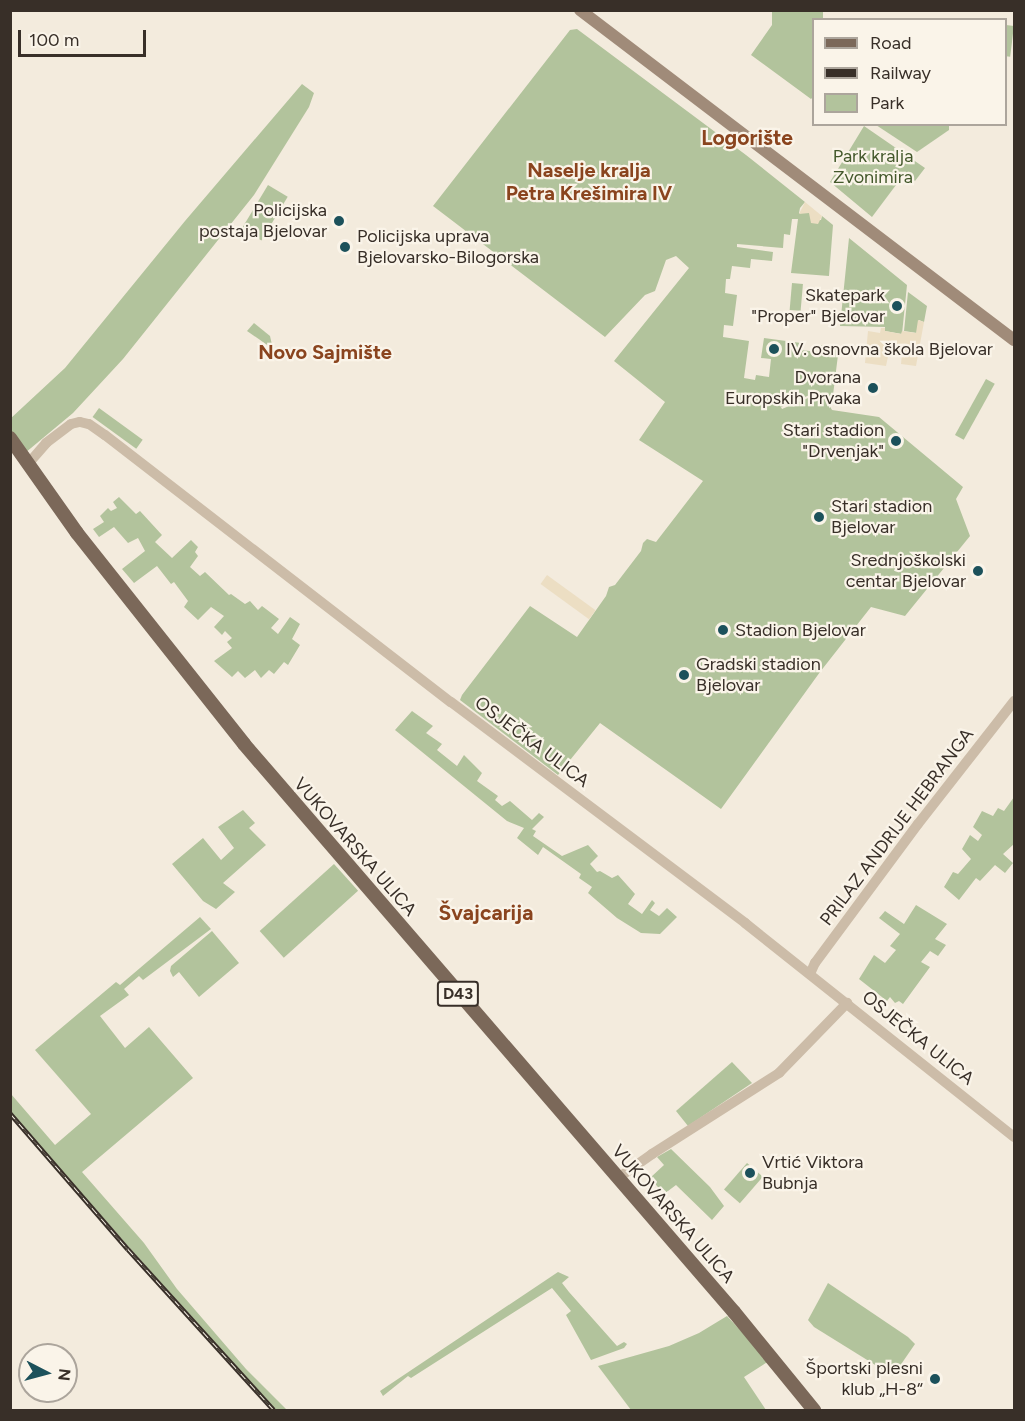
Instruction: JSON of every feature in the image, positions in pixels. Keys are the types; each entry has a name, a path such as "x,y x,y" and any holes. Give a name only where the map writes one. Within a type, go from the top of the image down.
{"main road":[{"path":"580,10 1014,340"},
{"name":"D43","path":"10,438 26,462"},
{"name":"VUKOVARSKA ULICA","path":"26,462 77,533 244,744 618,1178 814,1410"}],"street":[{"name":"OSJEČKA ULICA","path":"26,462 71,424 89,424 810,974 1014,1137"},
{"name":"PRILAZ ANDRIJE HEBRANGA","path":"810,974 815,963 915,828 1014,701"},
{"path":"618,1178 779,1073 847,1003"}],"green space":[{"path":"772,11 823,11 823,18 812,18 811,99 751,55 772,25"},
{"path":"1007,25 1014,26 1010,57 1007,56"},
{"path":"577,29 805,202 799,213 809,213 819,220 822,216 833,225 829,276 791,273 798,219 792,219 790,235 784,234 783,248 737,244 737,247 773,252 772,261 751,259 750,268 732,266 730,279 726,279 725,293 737,295 733,326 724,325 723,337 749,341 744,378 755,380 756,375 769,377 771,359 761,358 764,338 801,343 800,350 819,352 820,345 839,347 832,403 826,396 812,394 781,407 782,409 813,396 825,398 832,410 879,417 963,487 956,499 970,536 905,616 871,607 820,672 721,809 600,723 558,775 460,700 530,606 577,637 606,596 609,587 615,585 641,551 643,543 647,539 656,542 703,481 639,440 665,402 614,361 689,268 676,256 666,260 655,291 645,295 605,337 433,206 570,30"},
{"path":"302,84 314,93 309,107 254,195 123,359 73,413 25,453 11,432 10,419 65,368 185,221"},
{"name":"Park kralja Zvonimira","path":"864,126 925,168 915,181 905,173 872,217 830,182"},
{"path":"878,126 949,126 949,130 917,152"},
{"path":"268,185 288,197 261,241 242,229"},
{"path":"849,238 907,285 902,334 885,331 885,327 840,326"},
{"path":"792,283 803,284 801,311 790,310"},
{"path":"908,292 927,306 924,322 919,320 917,333 904,331"},
{"path":"254,323 270,336 273,349 247,331"},
{"path":"986,379 995,384 964,440 955,435"},
{"path":"99,408 143,440 136,449 93,417"},
{"path":"119,497 136,514 140,511 162,535 155,542 172,558 191,540 198,547 195,552 198,556 190,567 200,576 205,572 229,595 231,594 245,604 250,601 258,610 262,606 279,619 271,628 278,634 290,617 300,624 292,639 300,645 288,665 284,662 274,674 269,670 261,678 255,670 245,678 238,671 232,677 214,661 232,648 227,642 232,638 225,631 222,635 214,627 224,616 211,607 198,620 184,607 188,601 174,582 171,584 157,566 134,583 122,569 145,551 138,538 128,543 114,527 99,537 93,529 104,522 100,516 108,508 111,511 117,508 113,502"},
{"path":"412,711 433,726 426,733 442,744 437,750 457,766 464,755 482,773 477,781 498,796 495,800 502,806 510,801 532,820 539,813 544,817 532,829 536,831 533,836 562,856 588,845 598,856 590,864 597,872 600,871 612,878 618,875 635,894 628,904 642,914 652,900 655,903 650,910 659,916 667,908 677,917 660,934 641,933 617,918 588,893 592,887 579,878 581,874 543,847 538,855 517,838 524,828 507,821 395,730"},
{"path":"1014,797 1014,844 1003,854 1013,863 1005,873 995,865 980,881 976,878 959,900 944,887 953,872 958,874 971,859 962,849 970,835 978,841 982,835 973,827 982,811 993,816 998,808 1004,811"},
{"path":"243,810 255,823 249,828 266,845 223,883 235,892 216,909 203,901 172,864 203,838 221,860 234,848 218,827"},
{"path":"334,864 358,891 284,958 260,931"},
{"path":"916,905 947,924 935,939 946,945 938,956 930,951 921,962 930,967 903,1004 899,1001 895,1003 890,997 887,1001 859,979 874,955 885,963 896,950 890,946 900,934 879,918 885,911 904,924"},
{"path":"200,917 211,929 143,980 139,976 124,989 129,995 100,1016 125,1048 149,1027 193,1078 82,1172 144,1243 177,1289 246,1369 287,1410 273,1410 11,1114 11,1094 55,1145 91,1114 35,1050 116,982 120,985"},
{"path":"212,931 239,963 199,997 179,972 173,977 170,971 171,966"},
{"path":"732,1062 752,1083 688,1126 676,1111"},
{"path":"671,1149 710,1187 724,1206 712,1220 676,1185 664,1194 650,1178 664,1165 657,1157"},
{"path":"747,1163 763,1177 740,1203 724,1189"},
{"path":"558,1272 569,1277 562,1283 617,1346 624,1342 627,1344 624,1348 591,1360 566,1315 571,1311 552,1288 411,1378 408,1376 383,1396 380,1391"},
{"path":"828,1283 915,1344 893,1376 814,1327 808,1320"},
{"path":"727,1316 769,1361 744,1377 766,1410 631,1410 598,1366 669,1346 699,1333"}],"shaded area":[{"path":"805,202 822,216 818,224 811,223 809,213 799,214"},
{"path":"918,320 924,322 916,366 901,364 902,353 889,352 886,366 865,363 868,331 880,333 881,328 885,328 885,331 901,334 902,331 916,333"},
{"path":"547,575 596,610 589,619 541,584"}],"railway":[{"path":"10,1113 128,1249 274,1410"}],"place":[{"name":"Policijska postaja Bjelovar","path":"339,221"},
{"name":"Policijska uprava Bjelovarsko-Bilogorska","path":"345,247"},
{"name":"Skatepark \"Proper\" Bjelovar","path":"897,306"},
{"name":"IV. osnovna škola Bjelovar","path":"774,349"},
{"name":"Dvorana Europskih Prvaka","path":"873,388"},
{"name":"Stari stadion \"Drvenjak\"","path":"896,441"},
{"name":"Stari stadion Bjelovar","path":"819,517"},
{"name":"Srednjoškolski centar Bjelovar","path":"978,571"},
{"name":"Stadion Bjelovar","path":"723,630"},
{"name":"Gradski stadion Bjelovar","path":"684,675"},
{"name":"Vrtić Viktora Bubnja","path":"750,1173"},
{"name":"Športski plesni klub „H-8“","path":"935,1379"}],"district":[{"name":"Logorište","path":"747,138"},
{"name":"Naselje kralja Petra Krešimira IV","path":"589,182"},
{"name":"Novo Sajmište","path":"325,352"},
{"name":"Švajcarija","path":"486,913"}]}
